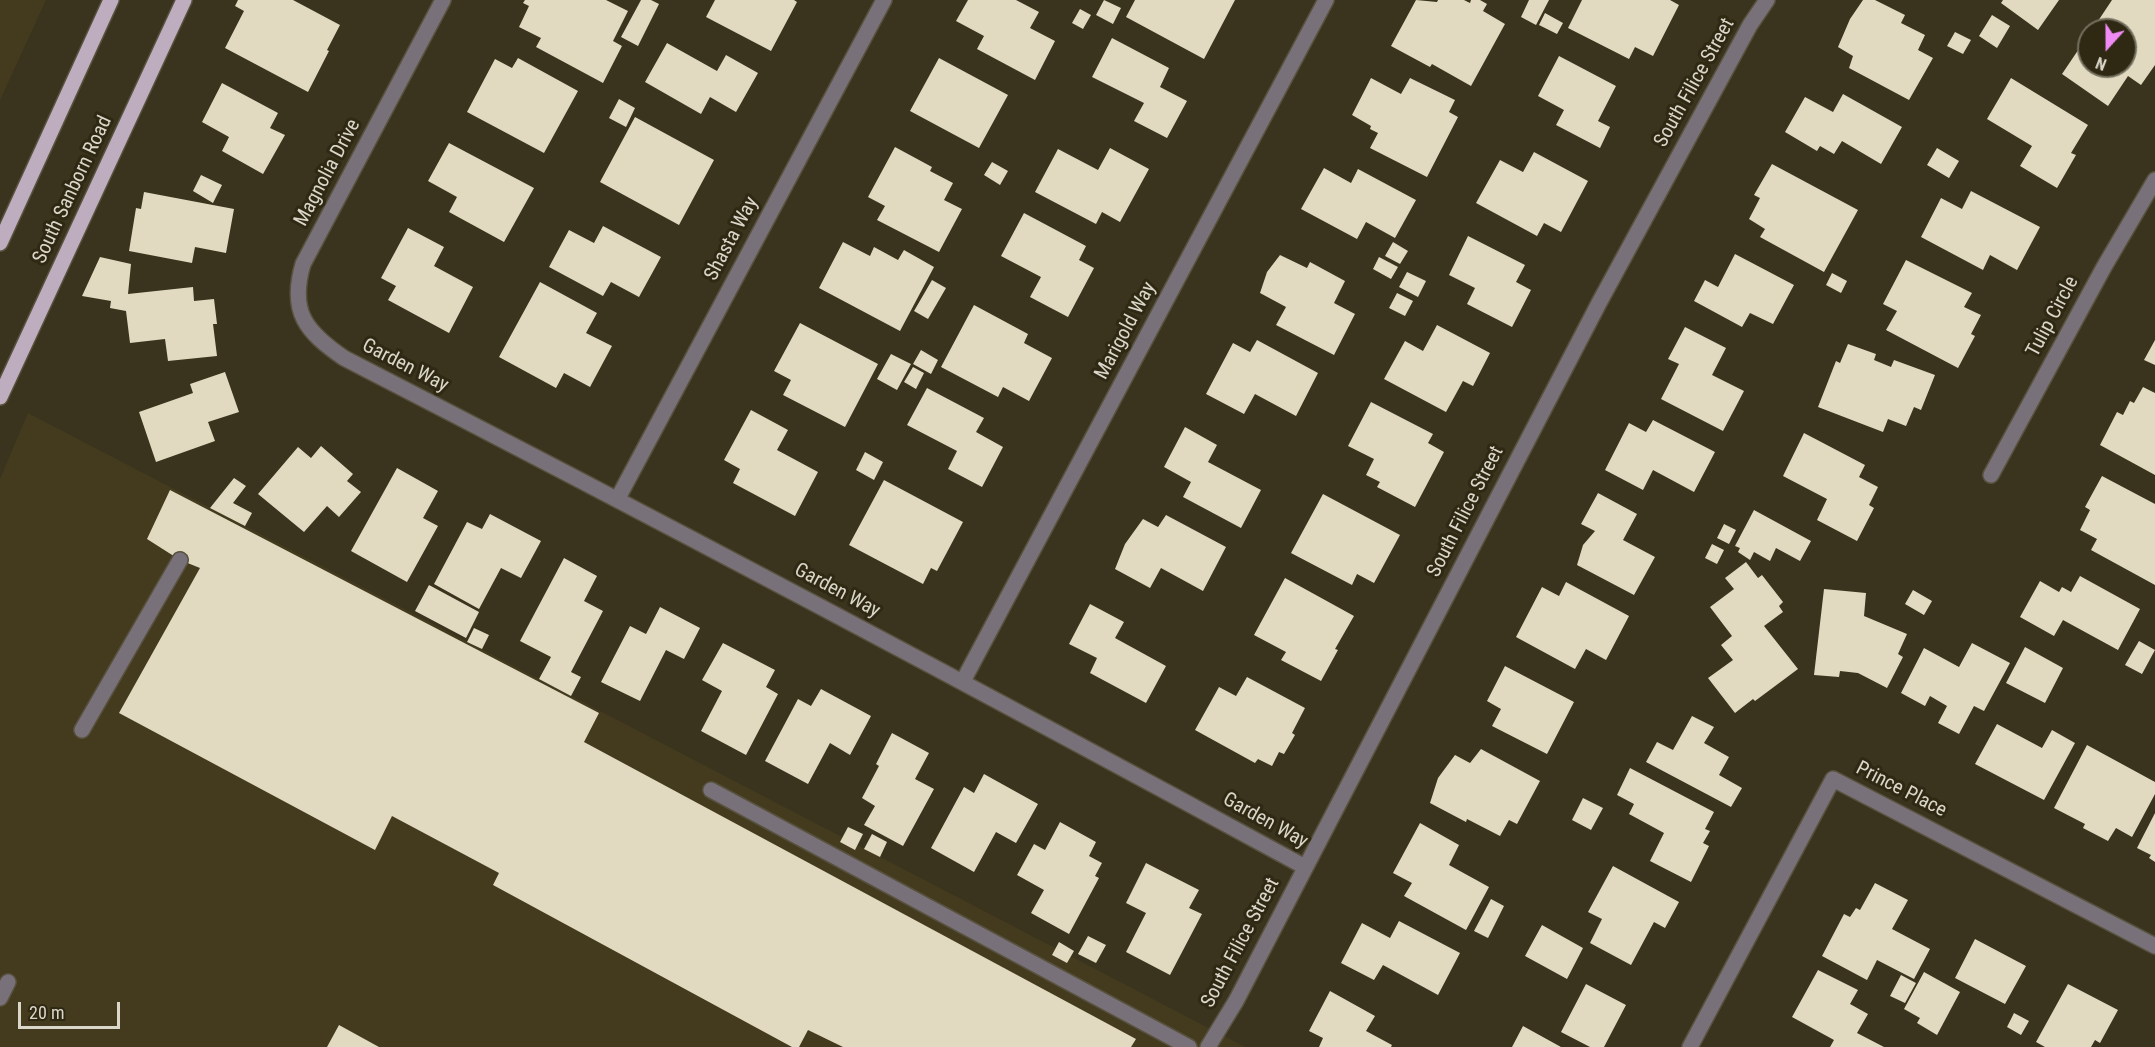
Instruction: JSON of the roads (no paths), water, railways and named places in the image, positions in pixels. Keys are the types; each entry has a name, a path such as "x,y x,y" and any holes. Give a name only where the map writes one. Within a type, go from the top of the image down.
{"main road":[{"path":"0,243 111,0"},
{"name":"South Sanborn Road","path":"0,397 184,0"}],"street":[{"name":"Magnolia Drive","path":"344,358 314,334 304,320 298,303 297,285 303,264 443,0"},
{"name":"Shasta Way","path":"618,498 884,0"},
{"name":"Marigold Way","path":"963,681 1326,0"},
{"name":"South Filice Street","path":"1208,1047 1236,1001 1599,303 1744,35 1767,0"},
{"name":"Tulip Circle","path":"1991,475 2104,267 2155,180"},
{"name":"Garden Way","path":"344,358 618,498 963,681 1305,867"},
{"path":"82,730 180,560"},
{"name":"Prince Place","path":"1690,1047 1833,779 2155,946"},
{"path":"711,790 1189,1047"},
{"path":"0,998 8,982"}]}
